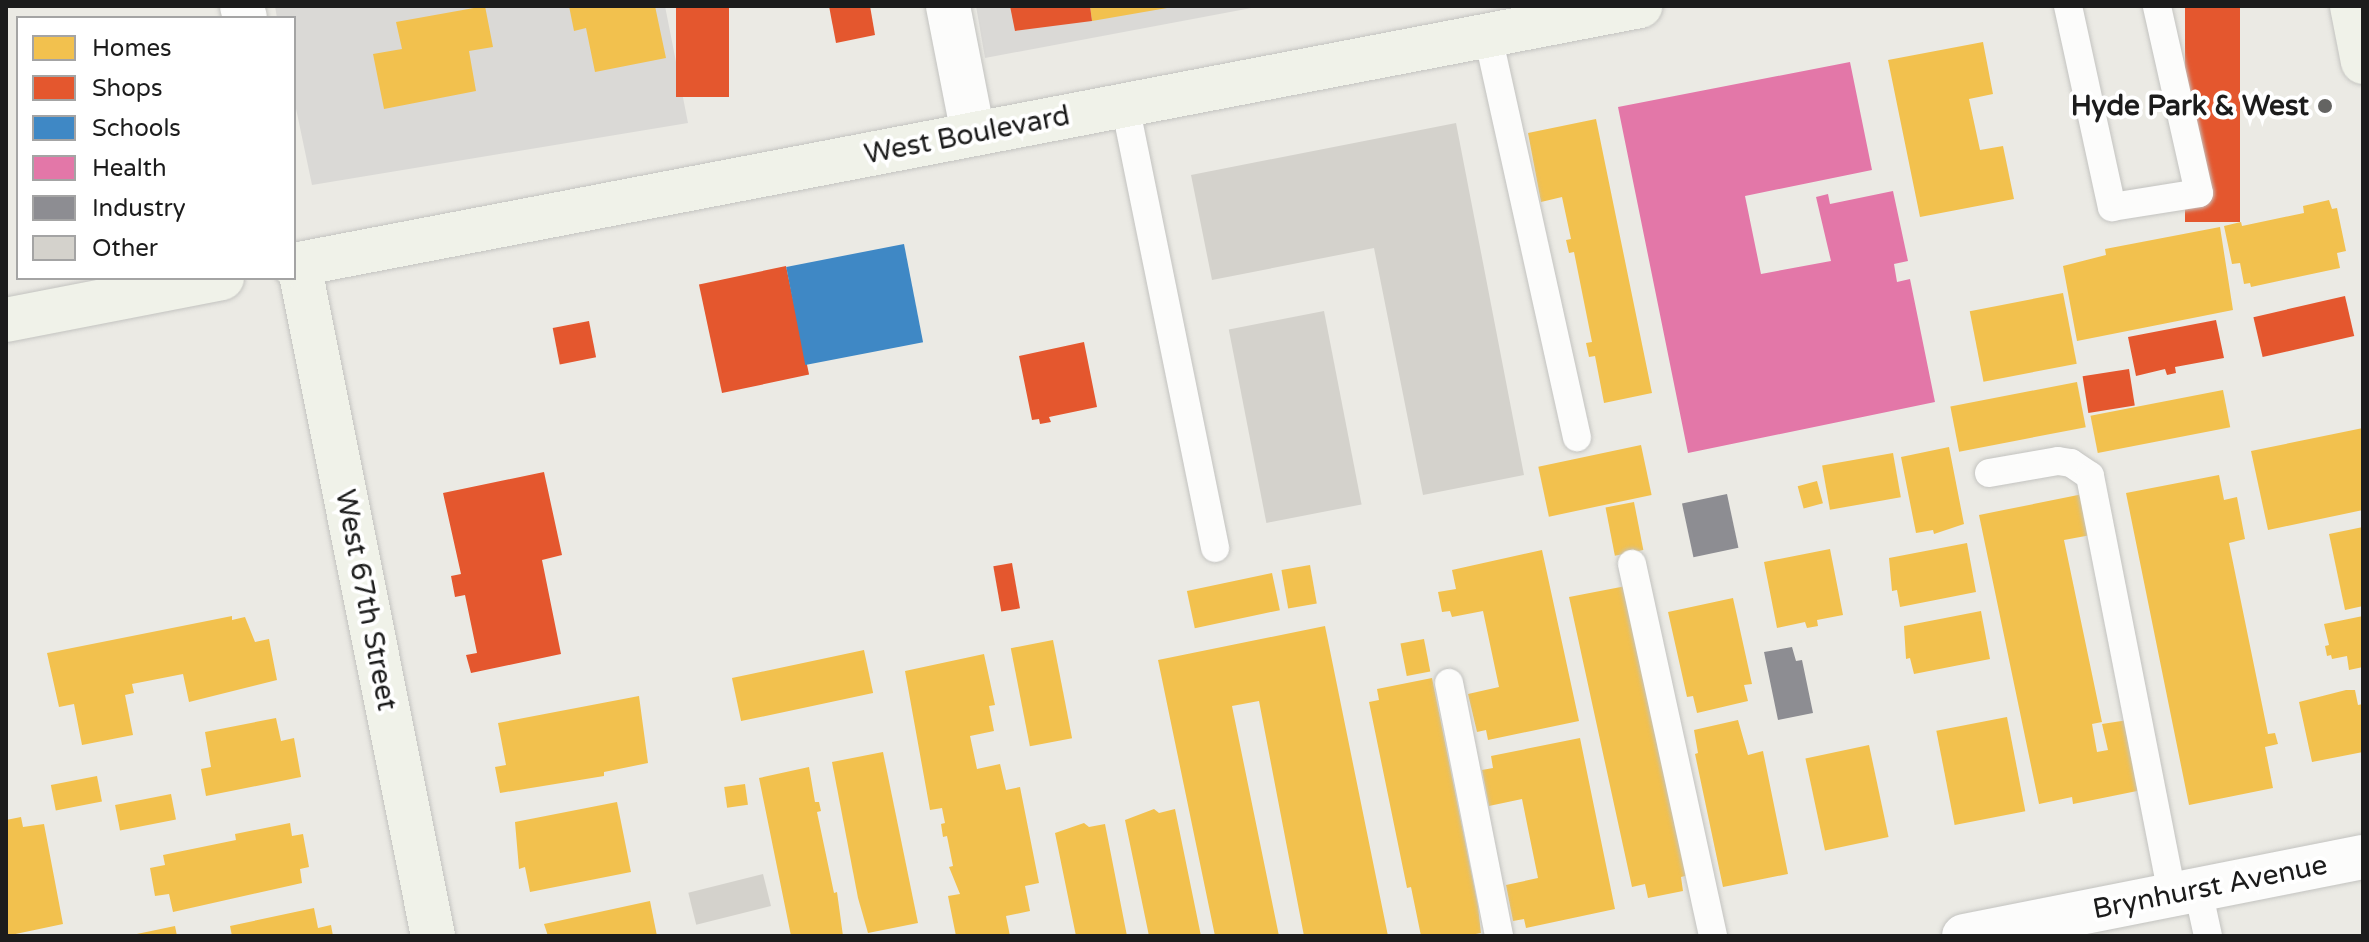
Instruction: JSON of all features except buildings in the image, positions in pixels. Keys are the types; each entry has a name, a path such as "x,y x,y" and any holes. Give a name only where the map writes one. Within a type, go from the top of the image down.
{"main road":[{"name":"West Boulevard","path":"296,257 973,134 1640,6"},
{"name":"West 67th Street","path":"296,257 433,936"},
{"path":"6,320 212,280"}],"street":[{"path":"948,6 973,134"},
{"name":"Brynhurst Avenue","path":"1964,936 2363,857"}],"lane":[{"path":"2068,6 2112,207 2199,193 2157,6"},
{"path":"1488,36 1577,437"},
{"path":"1125,105 1215,548"},
{"path":"1989,473 2058,461 2071,463 2090,476 2185,892 2208,936"},
{"path":"1632,564 1713,936"},
{"path":"1449,683 1499,936"}],"shaded area":[{"path":"275,6 665,6 688,123 312,185 296,109 296,16 277,16"},
{"path":"976,6 1262,6 985,58"}],"place":[{"name":"Hyde Park & West","path":"2325,106"}]}
